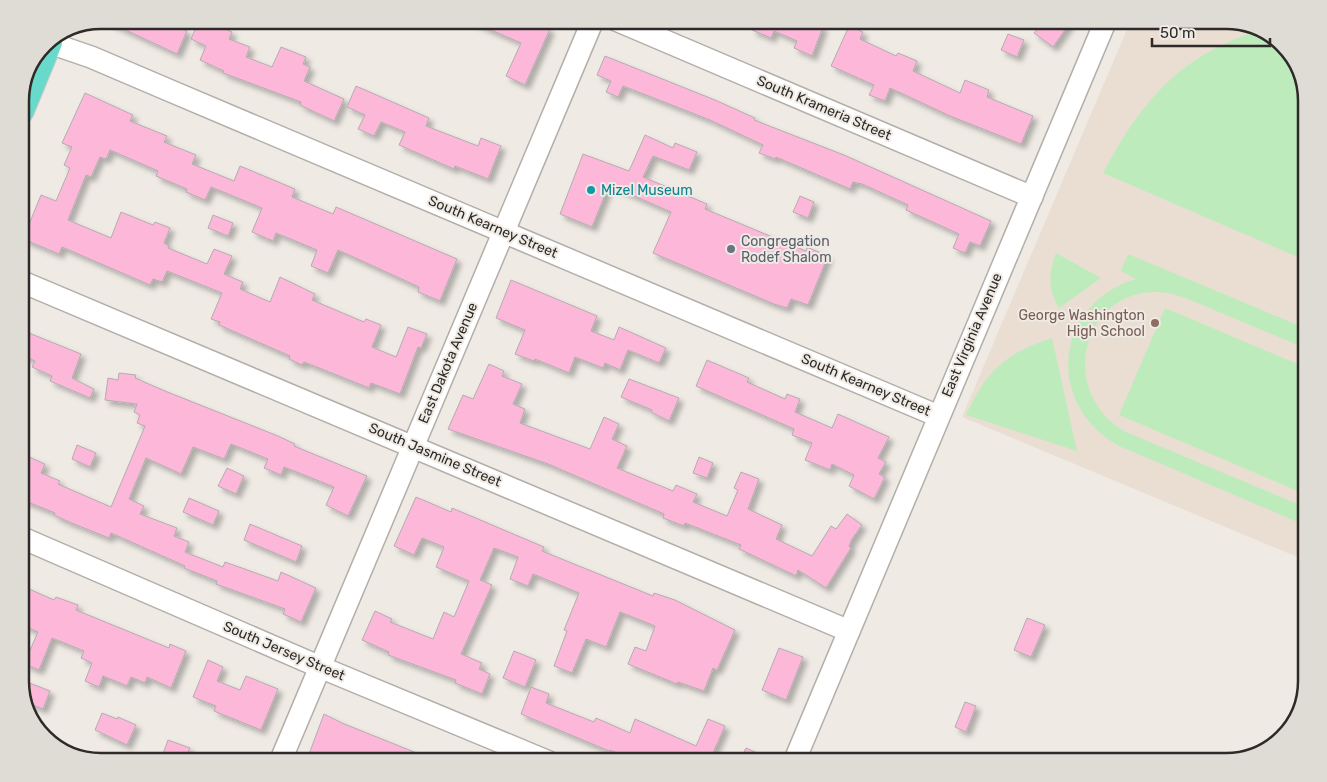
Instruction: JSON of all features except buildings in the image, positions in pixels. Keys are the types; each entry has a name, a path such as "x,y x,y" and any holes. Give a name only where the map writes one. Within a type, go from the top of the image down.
{"main road":[{"path":"31,83 38,66"}],"street":[{"name":"East Dakota Avenue","path":"284,753 588,29"},
{"name":"South Krameria Street","path":"637,29 1032,197"},
{"name":"East Virginia Avenue","path":"798,753 1102,29"},
{"name":"South Kearney Street","path":"56,45 91,57 938,416"},
{"name":"South Jasmine Street","path":"29,285 849,631"},
{"name":"South Jersey Street","path":"29,541 320,667 527,753"}],"shaded area":[{"name":"George Washington High School","path":"1127,29 1235,29 1254,34 1270,44 1277,50 1291,69 1298,96 1298,557 962,417"}],"green space":[{"path":"1252,33 1262,38 1277,50 1286,61 1297,87 1298,257 1103,173 1132,124 1166,84 1208,52"},
{"path":"1056,253 1101,278 1059,308 1053,295 1050,281"},
{"path":"1128,254 1298,325 1298,345 1183,297 1157,292 1131,296 1110,308 1096,326 1087,347 1085,370 1091,394 1104,415 1126,432 1298,504 1298,522 1119,446 1095,428 1078,406 1070,381 1069,356 1075,332 1088,310 1109,292 1136,279 1121,271"},
{"path":"1165,308 1298,364 1298,491 1119,415"},
{"path":"1052,338 1077,451 966,415 981,387 999,366 1022,350"}],"place":[{"name":"Mizel Museum","path":"591,190"},
{"name":"Congregation Rodef Shalom","path":"731,249"},
{"name":"George Washington High School","path":"1155,323"}]}
